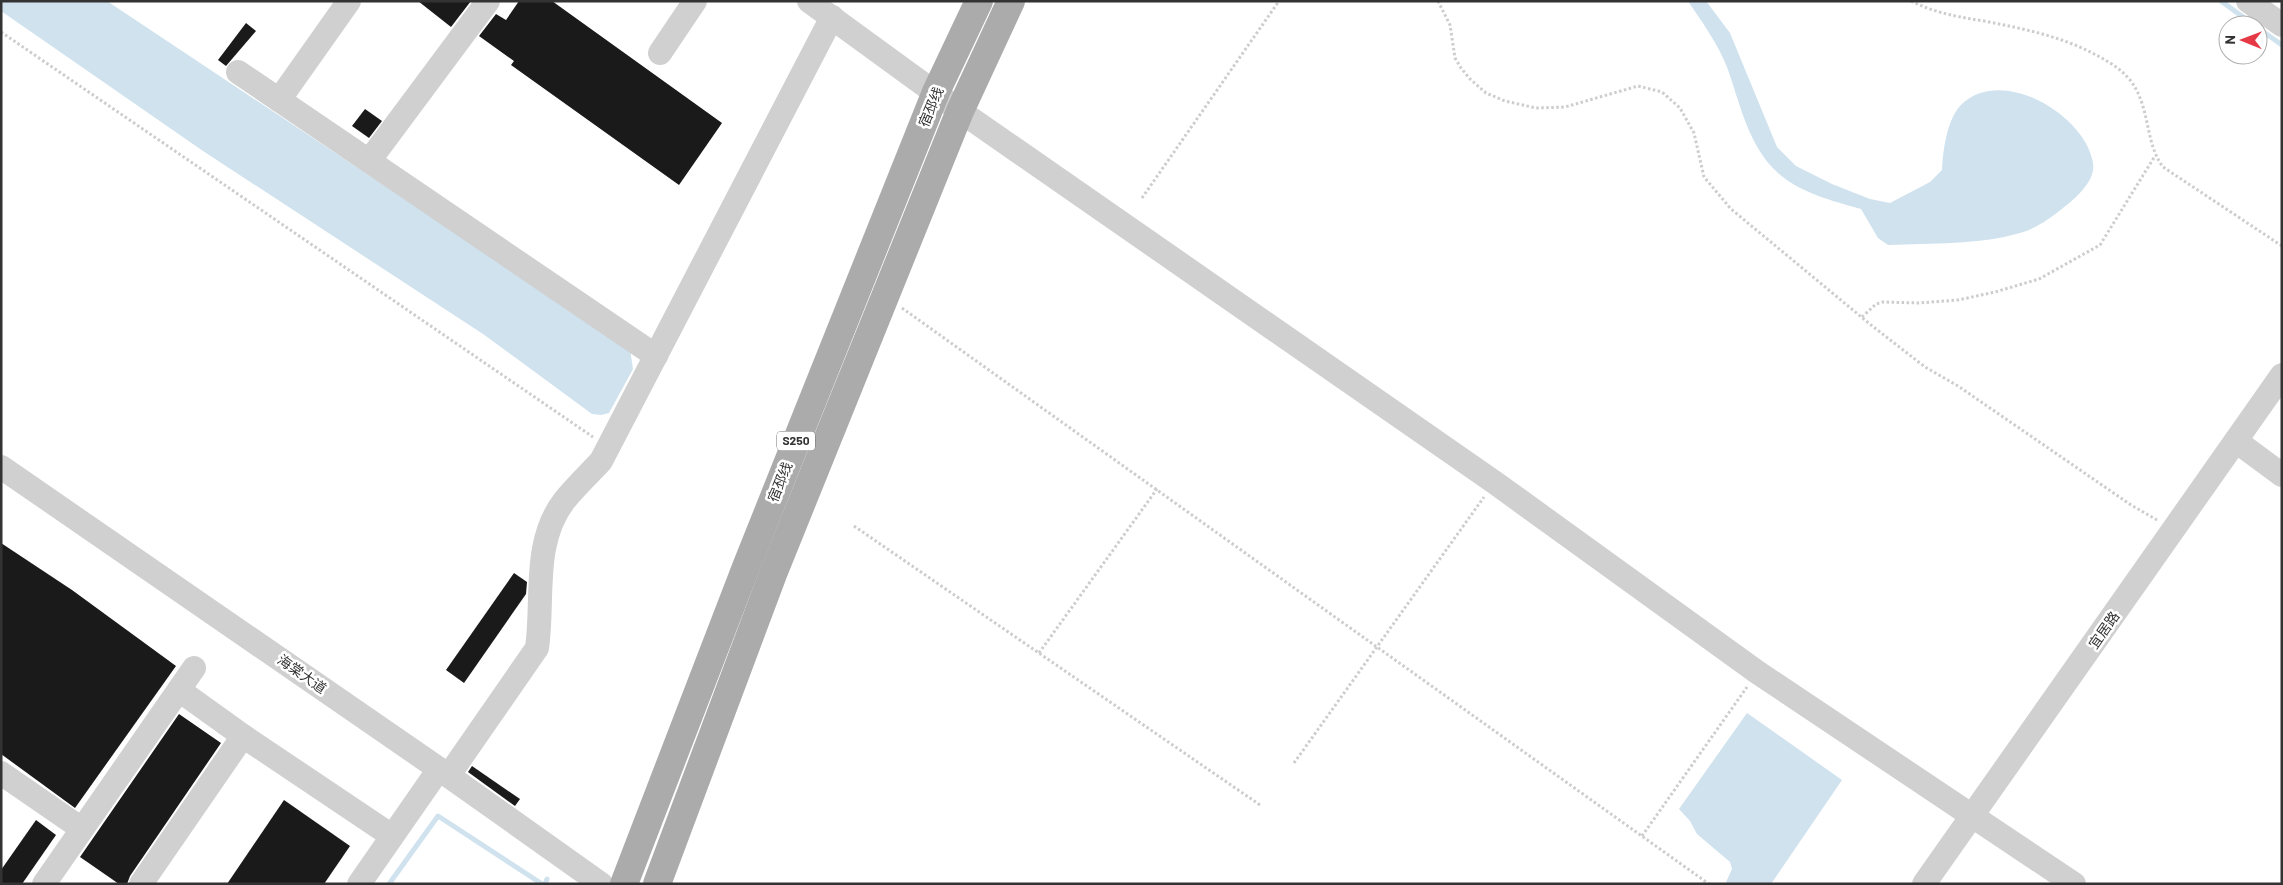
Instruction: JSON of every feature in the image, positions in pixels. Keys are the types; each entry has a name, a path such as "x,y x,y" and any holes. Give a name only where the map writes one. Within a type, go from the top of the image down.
{"main road":[{"name":"宿邳线","path":"624,884 746,567 936,92 979,1"},
{"name":"宿邳线","path":"656,884 773,574 960,112 1011,1"}],"street":[{"path":"279,100 349,1"},
{"path":"368,161 488,1"},
{"path":"660,53 696,1"},
{"path":"809,1 936,92 960,112 1494,482 1757,672 2074,884"},
{"path":"2248,1 2282,25"},
{"path":"359,884 438,775 537,648 541,625 542,556 550,528 564,502 601,461 832,17"},
{"path":"238,72 656,356"},
{"name":"宜居路","path":"1924,884 1973,817 2282,375"},
{"path":"2236,440 2282,475"},
{"name":"海棠大道","path":"1,467 438,775 601,884"},
{"path":"44,884 194,668"},
{"path":"178,690 392,836"},
{"path":"141,884 243,736"},
{"path":"1,773 82,829"}],"path":[{"path":"1142,198 1279,1"},
{"path":"1438,1 1450,25 1456,58 1461,68 1470,79 1486,92 1506,101 1536,108 1565,107 1638,86 1662,92 1680,108 1694,133 1704,177 1731,209 1926,367 1958,386 2173,532"},
{"path":"1911,1 1932,12 2049,34 2078,45 2110,62 2128,78 2138,91 2148,120 2155,156 2163,167 2282,246"},
{"path":"1,32 608,448"},
{"path":"1862,317 1876,304 1883,302 1919,303 1958,300 1995,292 2039,279 2100,245 2155,156"},
{"path":"886,296 1709,884"},
{"path":"1294,763 1494,482"},
{"path":"1039,653 1157,489"},
{"path":"854,526 1260,805"},
{"path":"1642,836 1757,672"}],"water":[{"path":"1,1 107,1 630,349 633,369 609,413 601,415 592,414 483,334 203,151 1,11"},
{"path":"1688,1 1706,1 1730,33 1777,147 1796,166 1832,184 1870,199 1890,203 1930,182 1942,170 1947,134 1958,109 1963,103 1980,93 2000,90 2020,93 2041,101 2060,114 2076,129 2087,145 2093,163 2093,170 2088,183 2079,195 2053,216 2026,231 2004,237 1971,242 1888,245 1878,238 1861,209 1817,196 1796,186 1778,173 1768,162 1752,137 1723,58"},
{"path":"1747,713 1842,780 1771,884 1729,884 1726,882 1732,869 1730,862 1697,834 1690,821 1679,809"}],"building":[{"path":"418,1 471,1 451,27"},
{"path":"519,1 552,1 722,123 679,185 511,65 514,61 479,36 496,14 506,20"},
{"path":"246,23 256,31 226,66 218,60"},
{"path":"365,109 382,121 369,138 352,126"},
{"path":"1,543 72,590 176,666 75,808 1,754"},
{"path":"514,573 527,582 526,594 464,683 446,670"},
{"path":"179,714 221,743 130,876 127,884 119,884 80,857"},
{"path":"472,766 520,799 515,806 468,772"},
{"path":"284,800 350,846 324,884 227,884"},
{"path":"36,820 56,835 22,884 1,884 1,870"}],"waterway":[{"path":"2221,1 2240,15"},
{"path":"2268,35 2282,45"},
{"path":"389,884 438,816 542,884"},
{"path":"545,884 547,879"}]}
